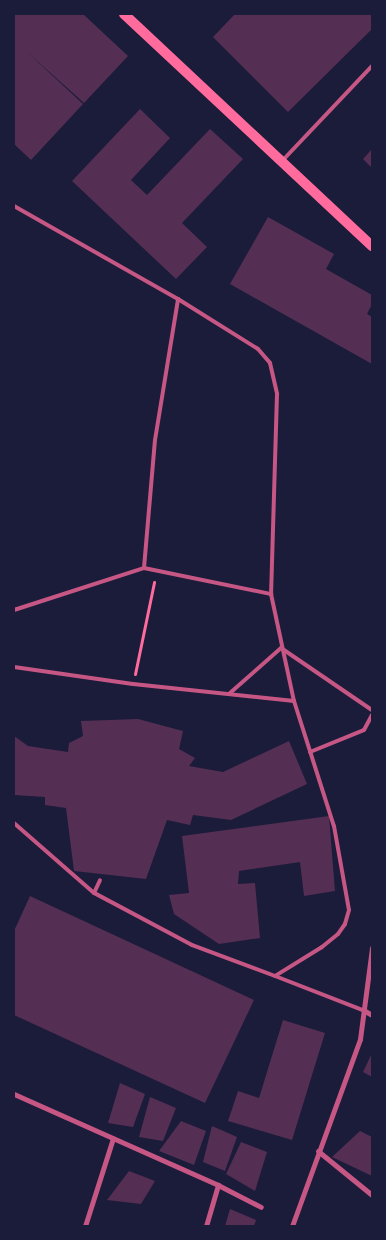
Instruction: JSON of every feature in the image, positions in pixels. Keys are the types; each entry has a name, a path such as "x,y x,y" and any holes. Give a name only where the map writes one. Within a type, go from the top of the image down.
{"main road":[{"path":"124,14 372,246"}],"street":[{"path":"292,1226 318,1151 352,1063 365,1011 372,948"},
{"path":"365,1011 372,1015"},
{"path":"14,1094 218,1185 260,1207"},
{"path":"85,1226 113,1138"},
{"path":"318,1151 372,1194"},
{"path":"206,1226 218,1185"}],"lane":[{"path":"282,161 372,66"},
{"path":"14,206 178,299 258,349 270,363 273,370 278,394 272,594 281,648 294,701 334,826 349,910 345,924 338,934 275,976"},
{"path":"144,568 155,440 178,299"},
{"path":"14,610 144,568 272,594"},
{"path":"230,693 281,648"},
{"path":"281,648 372,710"},
{"path":"14,667 133,684 294,701"},
{"path":"310,752 364,730 372,715"},
{"path":"14,823 94,893 192,945 365,1011"},
{"path":"94,893 100,880"}],"path":[{"path":"133,684 156,571"}],"building":[{"path":"14,14 83,14 128,56 84,103 26,51 83,104 31,160 14,144"},
{"path":"235,14 372,14 372,29 288,112 213,37"},
{"path":"140,109 170,138 131,180 147,195 210,129 243,159 182,223 207,247 176,279 72,181"},
{"path":"372,149 372,168 363,159"},
{"path":"268,217 334,254 326,269 372,295 372,304 367,314 372,317 372,364 230,284"},
{"path":"138,719 183,731 179,749 195,758 189,766 223,772 289,741 307,784 231,820 193,815 190,825 167,820 146,879 74,871 66,808 45,805 45,797 14,795 14,736 28,746 68,752 69,743 83,736 81,721"},
{"path":"329,816 335,891 304,896 300,862 239,871 238,884 255,883 260,938 219,944 174,914 169,895 189,893 182,836"},
{"path":"30,896 254,1000 205,1103 14,1015 14,931"},
{"path":"283,1020 325,1033 292,1140 228,1121 238,1091 259,1098"},
{"path":"372,1053 372,1077 363,1072"},
{"path":"120,1083 145,1094 133,1127 108,1123"},
{"path":"150,1097 176,1108 163,1141 139,1137"},
{"path":"181,1121 206,1131 194,1165 159,1151"},
{"path":"212,1126 237,1137 225,1171 203,1162"},
{"path":"360,1131 372,1137 372,1176 332,1157"},
{"path":"241,1142 267,1152 255,1191 226,1174"},
{"path":"129,1171 155,1181 141,1204 107,1200"},
{"path":"230,1209 256,1220 254,1226 225,1226"}]}
